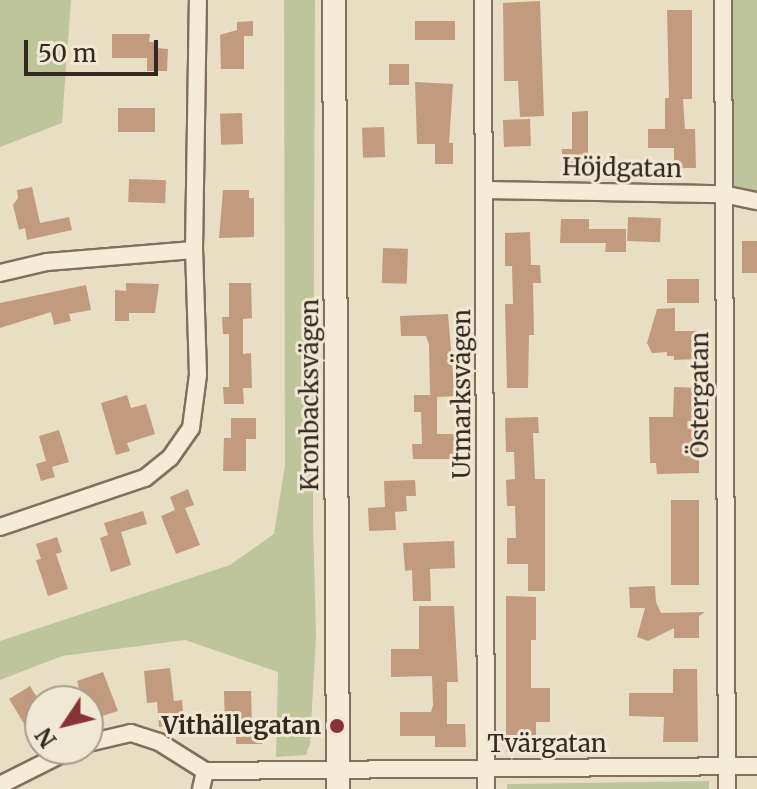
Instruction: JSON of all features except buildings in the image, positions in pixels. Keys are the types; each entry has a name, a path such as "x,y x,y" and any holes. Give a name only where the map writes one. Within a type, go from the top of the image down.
{"street":[{"path":"0,527 121,489 145,478 170,458 191,428 198,375 194,250 198,0"},
{"name":"Kronbacksvägen","path":"334,0 337,780"},
{"name":"Utmarksvägen","path":"483,0 486,789"},
{"name":"Östergatan","path":"723,0 727,789"},
{"name":"Höjdgatan","path":"485,190 723,194 757,201"},
{"path":"0,273 47,262 100,255 194,250"},
{"path":"104,739 131,733 159,742 205,771 337,780"},
{"path":"0,785 40,765"},
{"name":"Tvärgatan","path":"337,780 421,767 757,766"},
{"path":"201,789 205,771"}],"green space":[{"path":"0,0 71,0 62,123 0,147"},
{"path":"284,0 315,0 313,519 316,636 310,744 306,755 276,757 278,672 185,640 62,656 0,680 0,641 230,565 274,534 285,465"},
{"path":"724,0 757,0 757,194 724,194"},
{"path":"709,781 709,789 507,789 507,784"}],"place":[{"name":"Vithällegatan","path":"337,726"}]}
